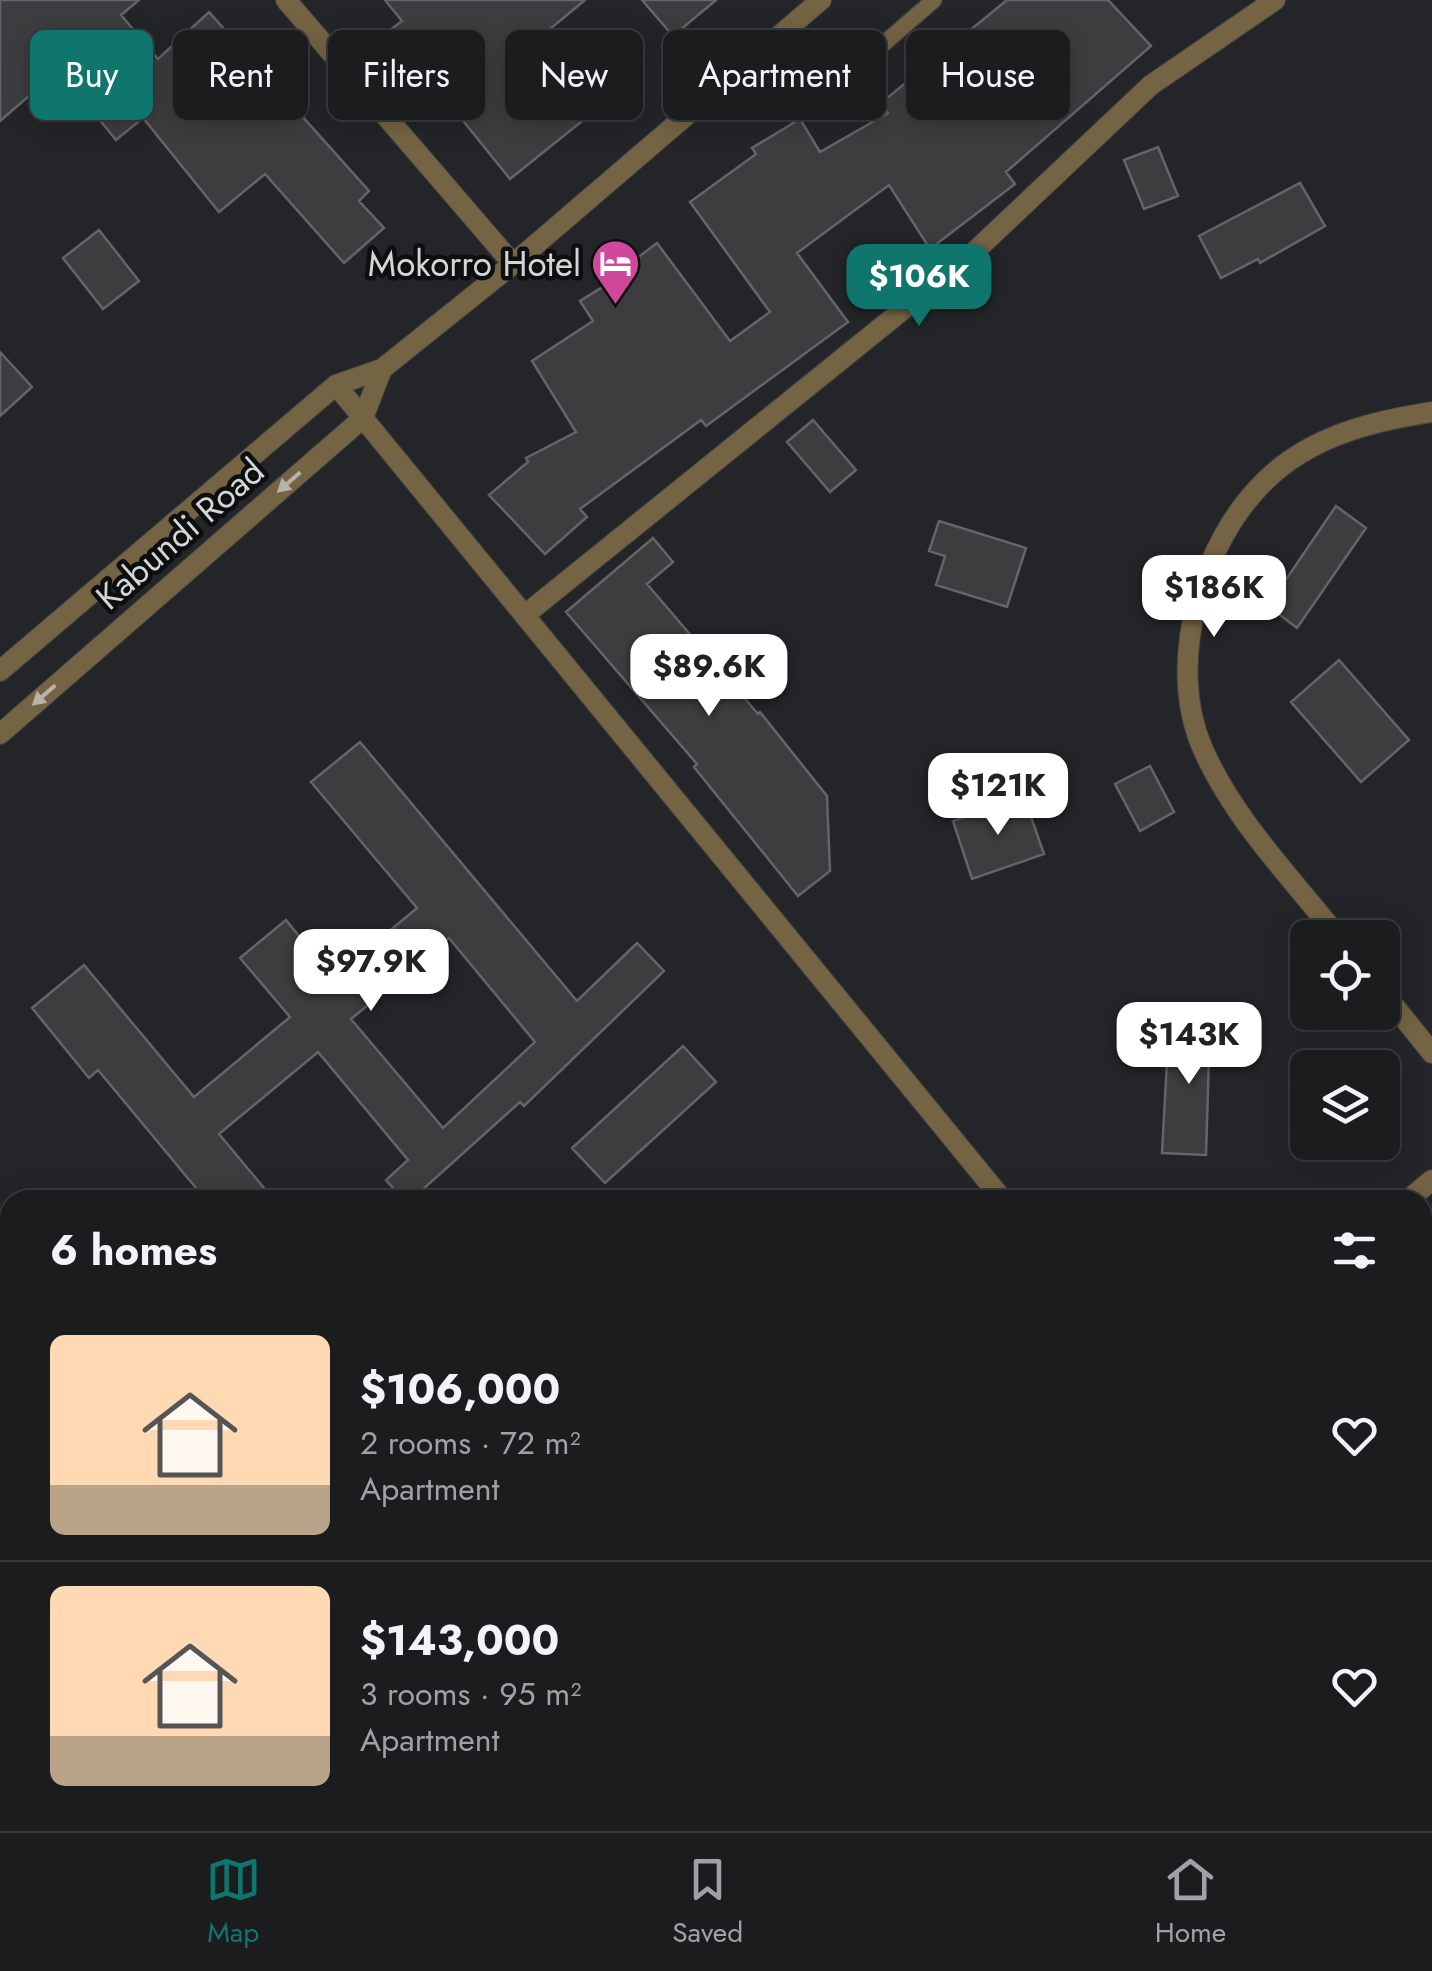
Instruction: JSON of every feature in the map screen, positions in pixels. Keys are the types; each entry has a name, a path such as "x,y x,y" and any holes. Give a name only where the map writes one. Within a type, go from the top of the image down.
{"street":[{"path":"286,0 513,264"},
{"name":"Kabundi Road","path":"787,30 822,0"},
{"path":"526,614 972,254 1128,104 1274,0"},
{"name":"Kabundi Road","path":"0,671 336,385 382,369 513,264 681,120"},
{"name":"Kabundi Road","path":"0,734 363,418 382,369"},
{"path":"336,385 994,1190"},
{"path":"1325,920 1226,797 1200,743 1188,689 1190,629 1204,576 1226,533 1266,480 1314,446 1369,422 1432,412"},
{"path":"1400,1013 1432,1053"}],"lane":[{"path":"886,42 934,0"}],"building":[{"path":"0,0 139,0 121,15 134,30 30,30 30,95 0,121"},
{"path":"385,0 585,0 549,30 505,30 505,120 583,120 510,179 462,120 485,120 485,30 390,30 402,21"},
{"path":"642,0 716,0 680,30 668,30"},
{"path":"1007,0 1108,0 1151,46 1070,116 1070,30 970,30"},
{"path":"209,12 225,30 189,30"},
{"path":"173,45 173,120 306,120 369,191 359,201 384,228 344,263 265,174 219,212 145,120 153,120 153,53 158,59"},
{"path":"906,83 906,120 1066,120 1006,172 1015,184 930,249 889,185 797,253 848,322 706,426 701,420 580,509 587,517 545,554 489,495 528,462 526,458 576,432 532,361 593,321 580,301 617,278 615,275 657,243 730,341 770,312 690,202 756,154 752,148 798,120 820,152 876,120 886,120 886,99"},
{"path":"100,120 141,120 116,140"},
{"path":"1158,147 1178,196 1144,209 1124,160"},
{"path":"1300,183 1325,226 1260,263 1258,259 1221,278 1199,236"},
{"path":"99,230 139,281 103,309 63,258"},
{"path":"0,352 32,387 0,416"},
{"path":"813,420 856,470 830,492 787,442"},
{"path":"1336,506 1366,528 1297,628 1268,606"},
{"path":"939,521 1026,548 1007,607 936,585 945,556 929,551"},
{"path":"653,538 673,562 647,584 760,712 827,796 830,871 798,896 694,767 697,764 566,612"},
{"path":"1339,660 1409,740 1361,782 1291,702"},
{"path":"360,742 577,1001 637,943 664,971 524,1106 520,1102 422,1190 395,1190 386,1180 408,1160 318,1052 219,1134 266,1190 198,1190 98,1070 89,1078 32,1008 84,965 194,1097 290,1017 240,958 286,920 333,978 417,908 311,782","holes":["449,938 535,1042 443,1128 351,1019"]},
{"path":"1150,766 1174,812 1140,831 1115,784"},
{"path":"1024,797 1044,854 972,879 953,821"},
{"path":"1169,1025 1226,1027 1225,1058 1209,1058 1206,1155 1162,1153"},
{"path":"683,1046 716,1082 605,1183 572,1148"}],"place":[{"name":"Mokorro Hotel","path":"616,306"}]}
